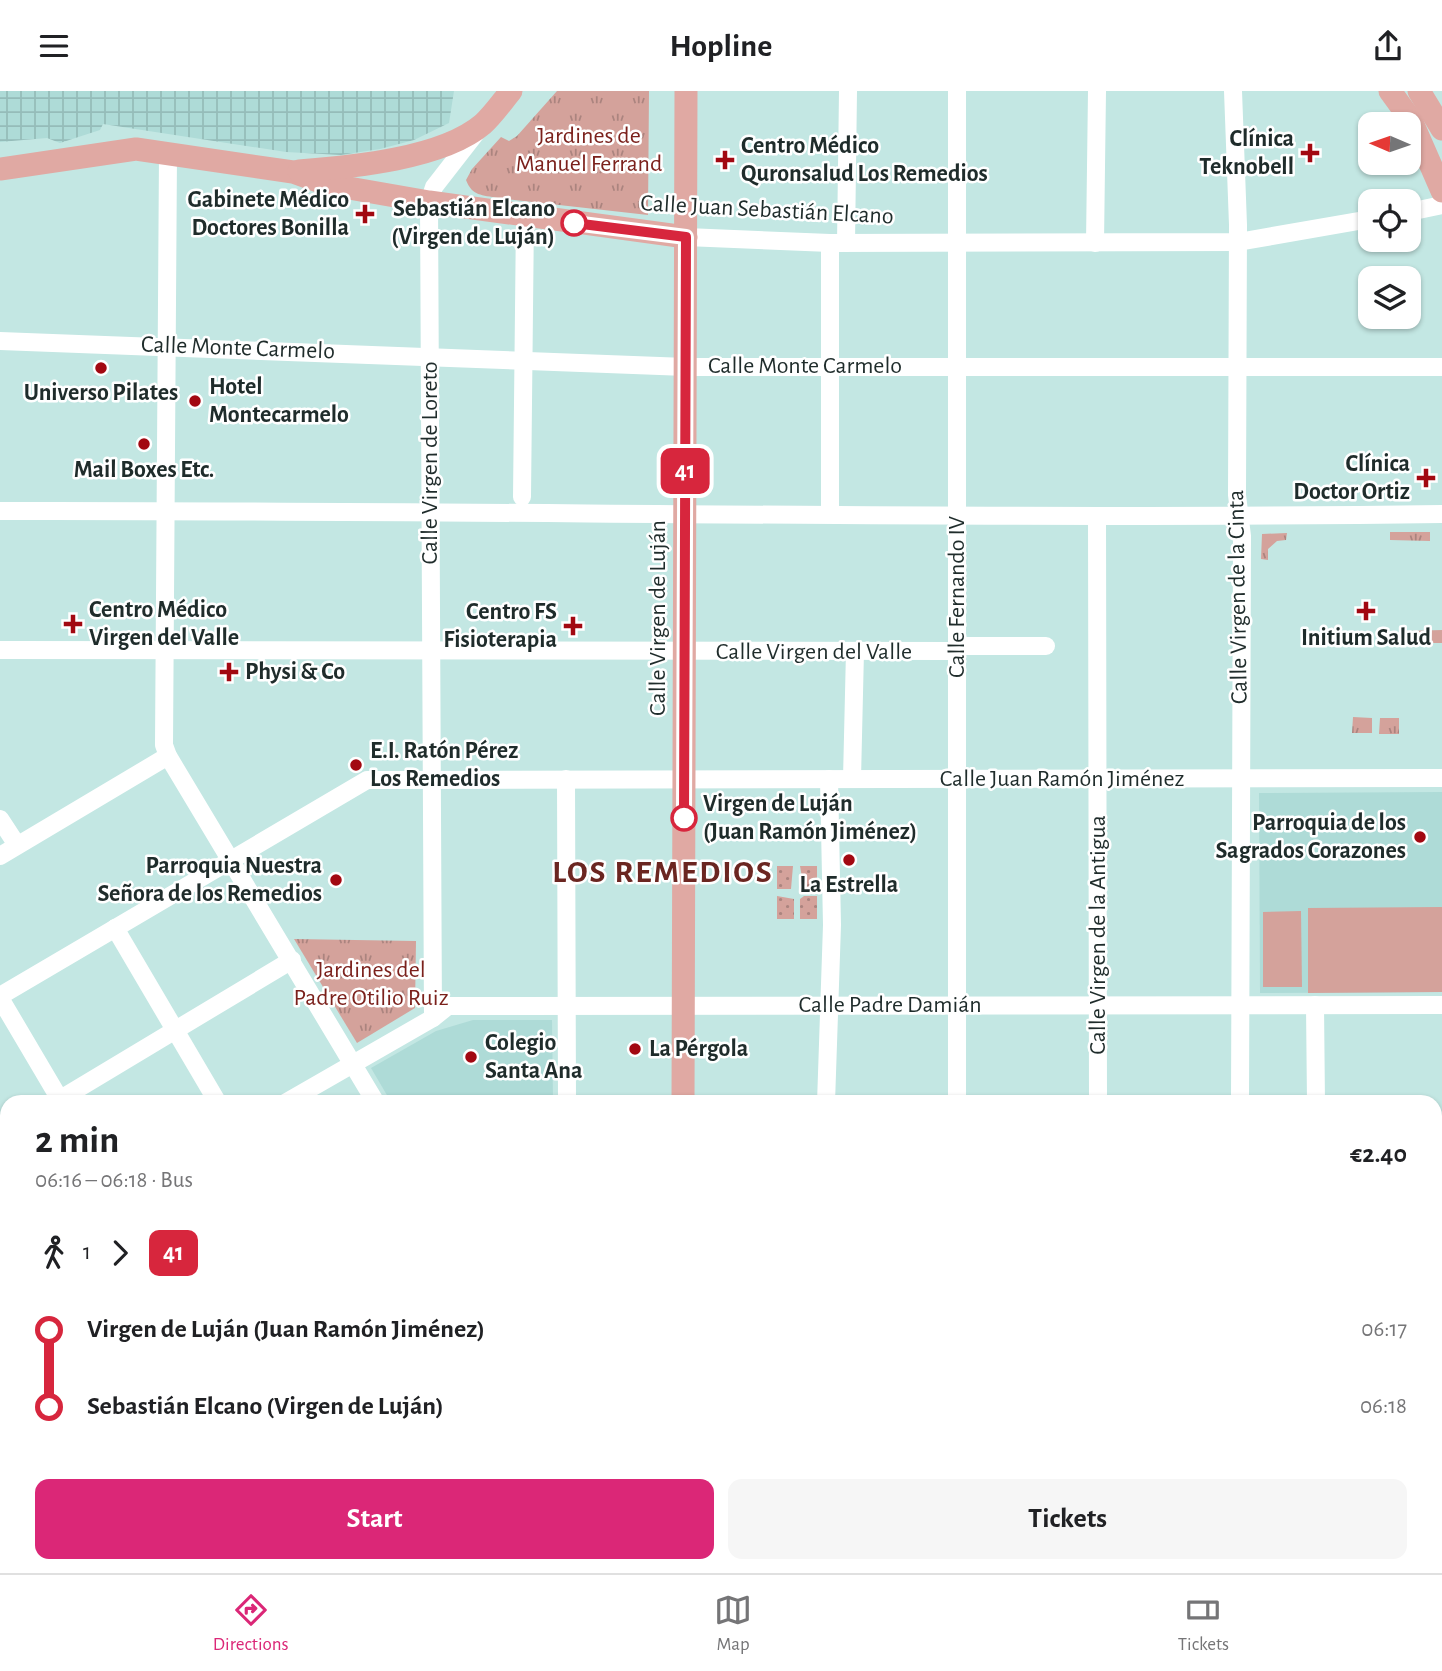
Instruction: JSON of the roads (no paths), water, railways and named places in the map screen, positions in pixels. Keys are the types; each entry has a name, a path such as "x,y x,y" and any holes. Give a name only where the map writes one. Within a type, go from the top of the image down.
{"main road":[{"path":"293,171 356,167 412,155 448,142 483,124 511,91"},
{"name":"Calle Virgen de Luján","path":"683,1095 686,91"},
{"path":"1390,91 1411,120 1442,191"},
{"path":"1419,91 1442,129"},
{"name":"Calle Juan Sebastián Elcano","path":"0,169 126,149 293,171 326,184 429,202 686,237"}],"street":[{"path":"830,514 830,366 848,91"},
{"name":"Calle Fernando IV","path":"957,91 957,1095"},
{"path":"1095,243 1097,91"},
{"name":"Calle Virgen de la Cinta","path":"1233,91 1238,242 1239,515 1242,536 1239,778 1240,1095"},
{"path":"429,202 435,187 483,124"},
{"path":"168,154 164,745 168,756 372,1095"},
{"name":"Calle Virgen de Loreto","path":"429,202 433,1018"},
{"path":"1421,209 1442,205"},
{"path":"522,497 525,216"},
{"name":"Calle Juan Sebastián Elcano","path":"686,237 838,243 1238,242 1358,221"},
{"name":"Calle Monte Carmelo","path":"0,341 430,355 686,367 1442,367"},
{"path":"0,511 430,511 957,516 1442,514"},
{"name":"Calle Virgen de la Antigua","path":"1097,516 1098,1095"},
{"name":"Calle Virgen del Valle","path":"0,650 684,653 855,652 1046,646"},
{"path":"852,779 855,652"},
{"path":"0,856 168,756"},
{"name":"Calle Juan Ramón Jiménez","path":"0,997 367,780 1442,778"},
{"path":"566,779 567,1095"},
{"path":"826,1095 827,1005 832,925 829,779"},
{"path":"0,818 17,845"},
{"path":"115,928 213,1095"},
{"path":"69,1095 292,960"},
{"path":"0,997 56,1095"},
{"path":"1315,1005 1316,1095"},
{"name":"Calle Padre Damián","path":"298,1095 433,1018 448,1006 1442,1005"}],"place":[{"name":"Clínica Teknobell","path":"1310,153"},
{"name":"Centro Médico Quronsalud Los Remedios","path":"725,160"},
{"name":"Gabinete Médico Doctores Bonilla","path":"365,214"},
{"name":"Sebastián Elcano (Virgen de Luján)","path":"574,223"},
{"name":"Universo Pilates","path":"101,368"},
{"name":"Hotel Montecarmelo","path":"195,401"},
{"name":"Mail Boxes Etc.","path":"144,444"},
{"name":"Clínica Doctor Ortiz","path":"1426,478"},
{"name":"Initium Salud","path":"1366,611"},
{"name":"Centro Médico Virgen del Valle","path":"73,624"},
{"name":"Centro FS Fisioterapia","path":"573,626"},
{"name":"Physi & Co","path":"229,672"},
{"name":"E.I. Ratón Pérez Los Remedios","path":"356,765"},
{"name":"Virgen de Luján (Juan Ramón Jiménez)","path":"684,818"},
{"name":"Parroquia de los Sagrados Corazones","path":"1420,837"},
{"name":"La Estrella","path":"849,860"},
{"name":"Parroquia Nuestra Señora de los Remedios","path":"336,880"},
{"name":"La Pérgola","path":"635,1049"},
{"name":"Colegio Santa Ana","path":"471,1057"}],"district":[{"name":"LOS REMEDIOS","path":"663,872"}],"park label":[{"name":"Jardines de Manuel Ferrand","path":"589,150"},
{"name":"Jardines del Padre Otilio Ruiz","path":"371,984"}]}
